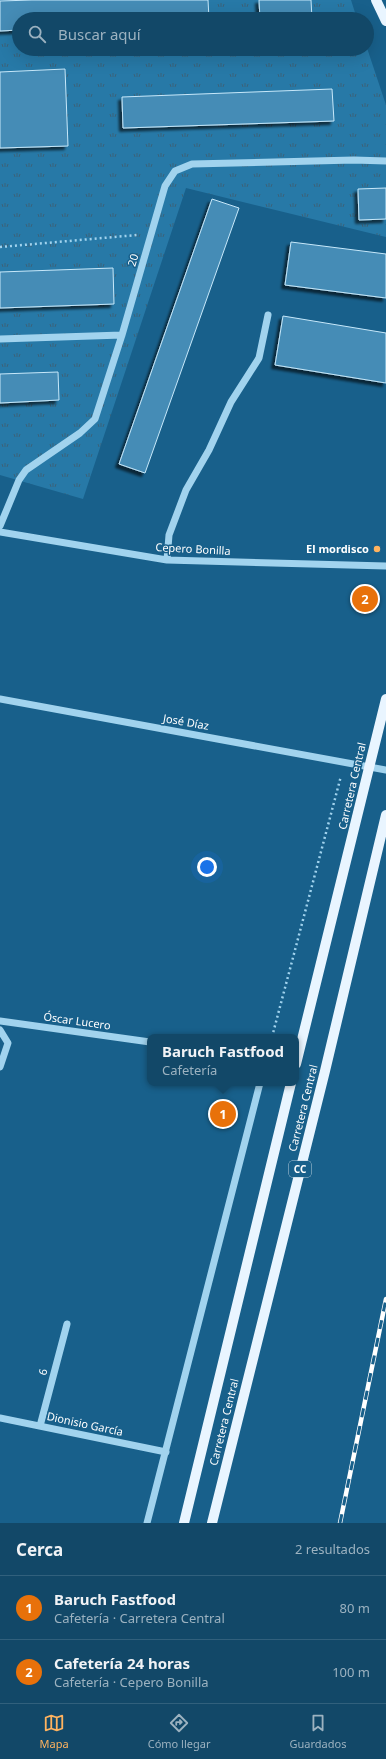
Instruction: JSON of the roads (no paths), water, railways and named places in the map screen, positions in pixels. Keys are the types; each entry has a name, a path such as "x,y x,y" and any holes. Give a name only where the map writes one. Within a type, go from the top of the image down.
{"main road":[{"path":"376,0 386,21"},
{"name":"Carretera Central","path":"299,1052 357,820 368,766 386,699"},
{"name":"Carretera Central","path":"212,1523 325,1071 386,815"},
{"name":"Carretera Central","path":"184,1523 290,1086"}],"street":[{"name":"20","path":"0,526 19,480 26,470 80,434 95,419 122,335 165,186 175,172 192,164 354,160 386,161"},
{"path":"167,560 169,535 186,490 209,450 232,402 259,358 268,315"},
{"path":"0,339 122,335"},
{"name":"Cepero Bonilla","path":"0,532 167,560 386,566"},
{"name":"José Díaz","path":"0,699 386,770"},
{"name":"Óscar Lucero","path":"0,1021 147,1042"},
{"path":"0,1030 8,1043 0,1067"},
{"path":"147,1523 259,1086"},
{"name":"6","path":"40,1426 67,1324"},
{"name":"Dionisio García","path":"0,1418 166,1452"}],"railway":[{"path":"340,1523 386,1299"}],"place":[{"name":"El mordisco","path":"377,549"},
{"name":"Cafetería 24 horas","path":"365,599"},
{"name":"Baruch Fastfood","path":"223,1114"}]}
